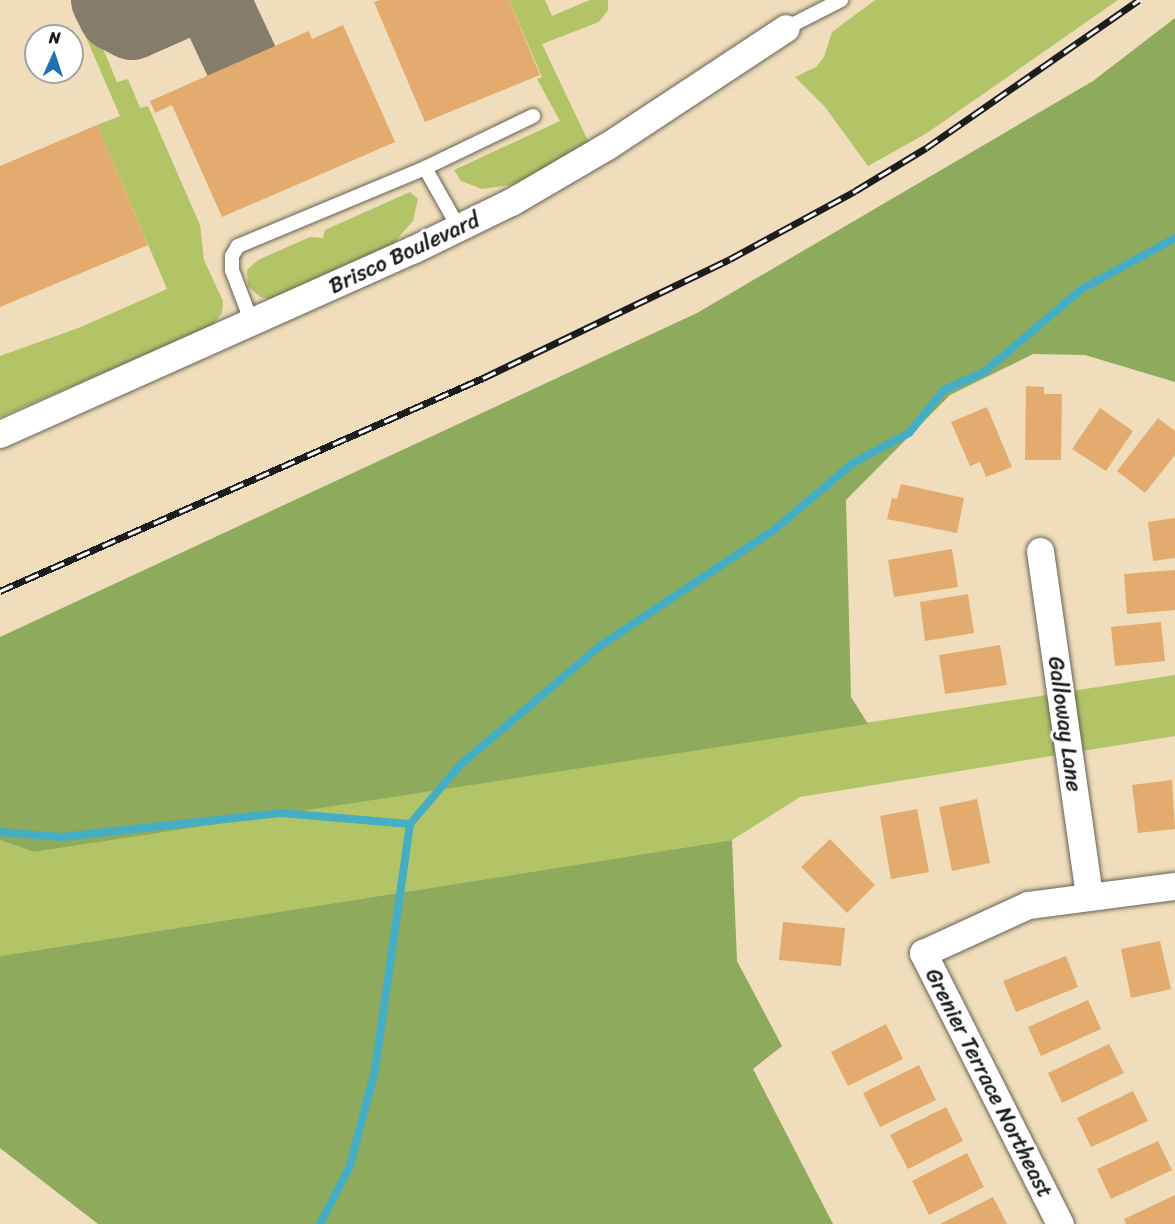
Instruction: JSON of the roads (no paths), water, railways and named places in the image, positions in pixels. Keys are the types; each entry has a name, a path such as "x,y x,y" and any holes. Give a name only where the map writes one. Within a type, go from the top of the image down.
{"street":[{"name":"Brisco Boulevard","path":"0,434 252,323 459,228 607,146 786,28"},
{"name":"Galloway Lane","path":"1040,551 1089,897"},
{"name":"Grenier Terrace Northeast","path":"1060,1224 923,953 1028,905 1175,886"}],"lane":[{"path":"786,28 841,0"},
{"path":"252,323 232,270 232,256 238,246 425,168 533,116"},
{"path":"425,168 459,228"}],"waterway":[{"path":"320,1224 350,1166 375,1070 410,824 460,765 600,646 774,530 853,463 909,433 944,390 984,372 1082,289 1175,238"},
{"path":"0,832 61,837 281,813 410,824"}],"railway":[{"path":"0,591 483,378 730,259 855,191 926,148 1139,0"}]}
